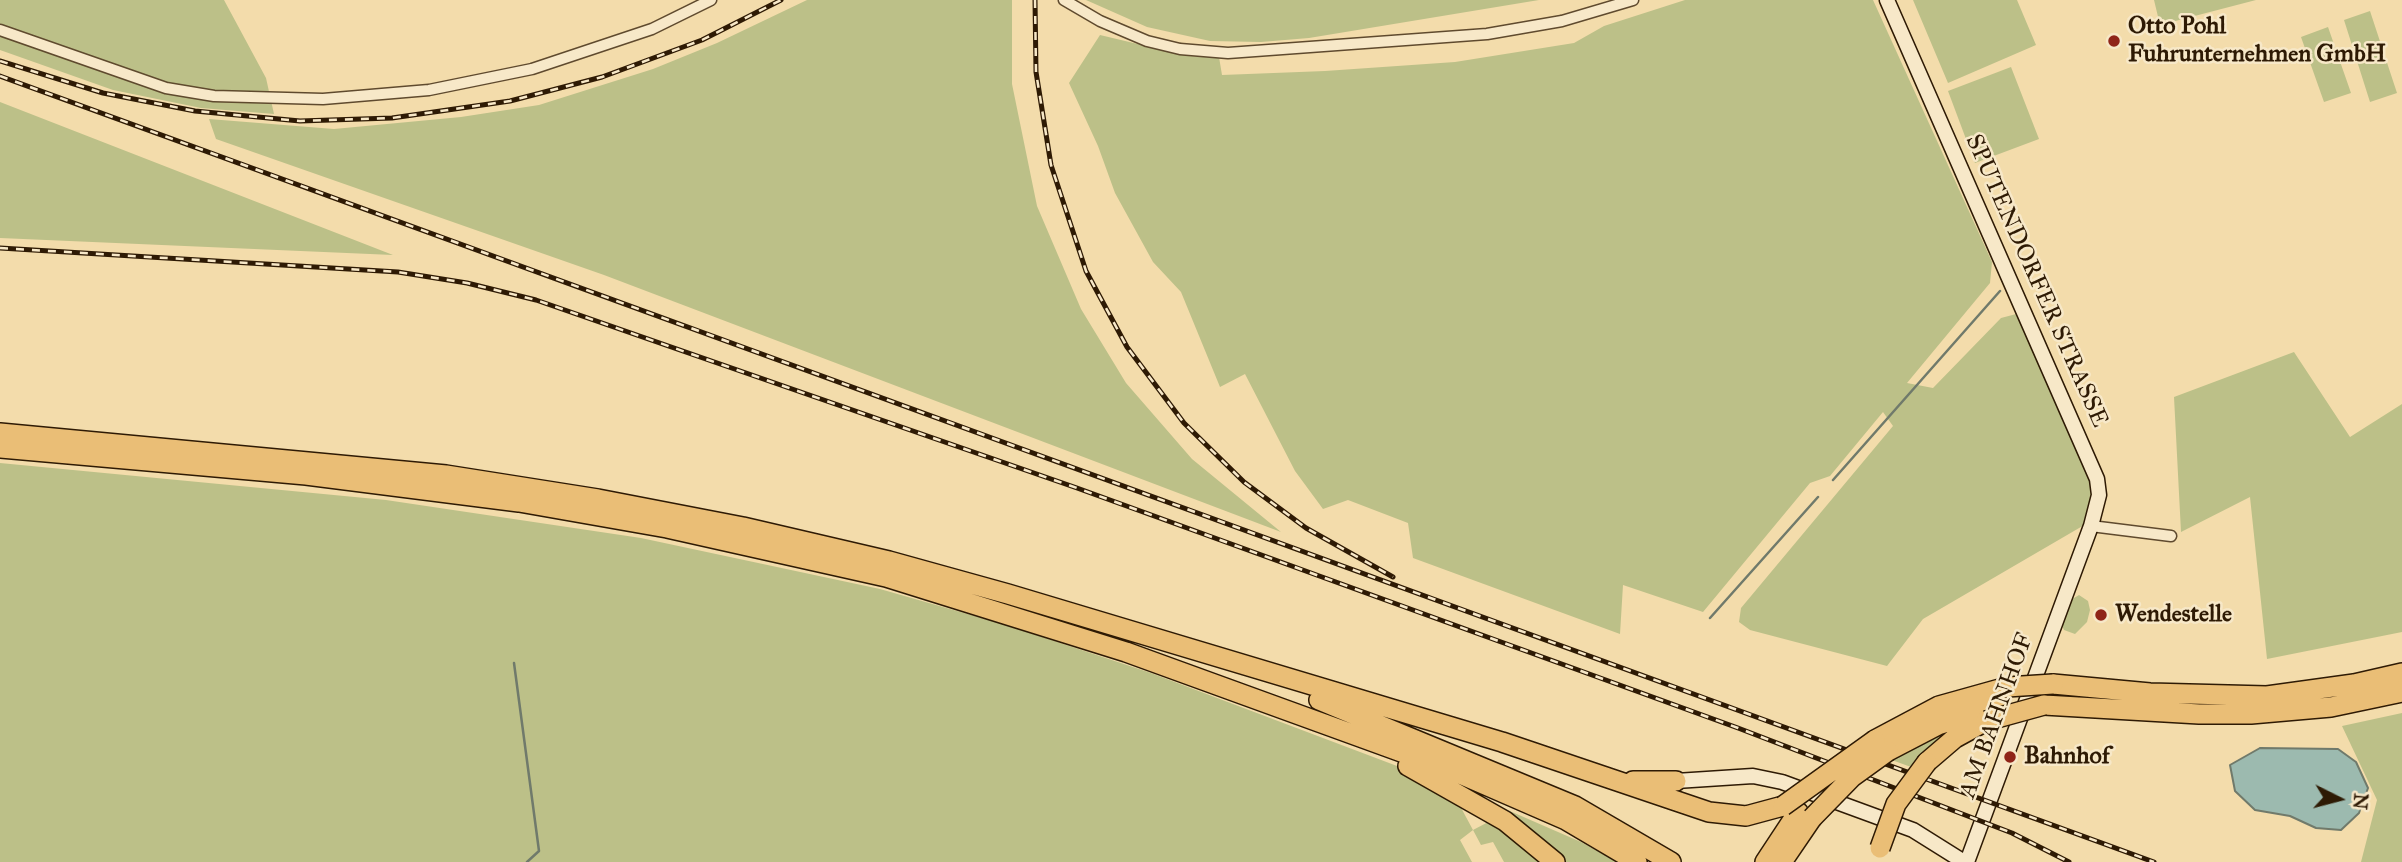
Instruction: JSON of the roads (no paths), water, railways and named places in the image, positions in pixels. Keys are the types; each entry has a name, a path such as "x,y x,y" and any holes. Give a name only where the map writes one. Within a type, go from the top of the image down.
{"highway":[{"path":"0,433 432,474 646,508 889,561 1190,651 1298,680 1722,815 1754,816 1798,812 1852,777 1881,745 1938,724 1990,714 2044,705 2199,714 2251,714 2331,707 2402,692"},
{"path":"0,448 306,475 443,491 594,514 740,543 886,577 1126,652 1509,794 1566,820 1637,862"},
{"path":"1190,651 1355,713 1575,806 1671,862"},
{"path":"1765,862 1824,778 1881,745 1939,706 2007,687 2053,684 2150,693 2267,696 2354,684 2402,673"},
{"path":"1878,855 1896,804 1927,762 1955,738 1990,714"},
{"path":"1342,731 1471,800 1505,821 1555,862"},
{"path":"1611,778 1645,782 1676,781"},
{"path":"1782,862 1798,812"}],"street":[{"path":"0,30 166,88 226,97 323,99 429,90 531,69 652,29 711,0"},
{"path":"1066,2 1100,21 1147,41 1180,49 1228,53 1488,34 1552,23 1633,0"},
{"name":"SPUTENDORFER STRASSE","path":"1887,0 2097,478 2099,495 2091,526 2069,586"},
{"path":"2091,526 2171,536"},
{"name":"AM BAHNHOF","path":"1966,862 2069,586"},
{"path":"1676,781 1762,777 1913,831 1966,862"}],"water":[{"path":"2260,748 2338,749 2356,762 2368,788 2359,813 2341,830 2316,828 2290,816 2255,810 2235,791 2230,765"}],"waterway":[{"path":"1833,480 2000,291"},
{"path":"1710,618 1818,497"},
{"path":"514,663 539,851 527,862"}],"railway":[{"path":"0,61 103,93 195,111 300,121 392,118 510,101 602,77 702,40 781,0"},
{"path":"1035,0 1036,72 1051,165 1086,271 1127,347 1184,423 1244,482 1306,528 1393,577"},
{"path":"0,76 2154,862"},
{"path":"0,248 398,272 467,283 536,300 1077,488 1738,728 2012,833 2069,862"}],"place":[{"name":"Otto Pohl Fuhrunternehmen GmbH","path":"2114,41"},
{"name":"Wendestelle","path":"2101,615"},
{"name":"Bahnhof","path":"2010,757"}]}
